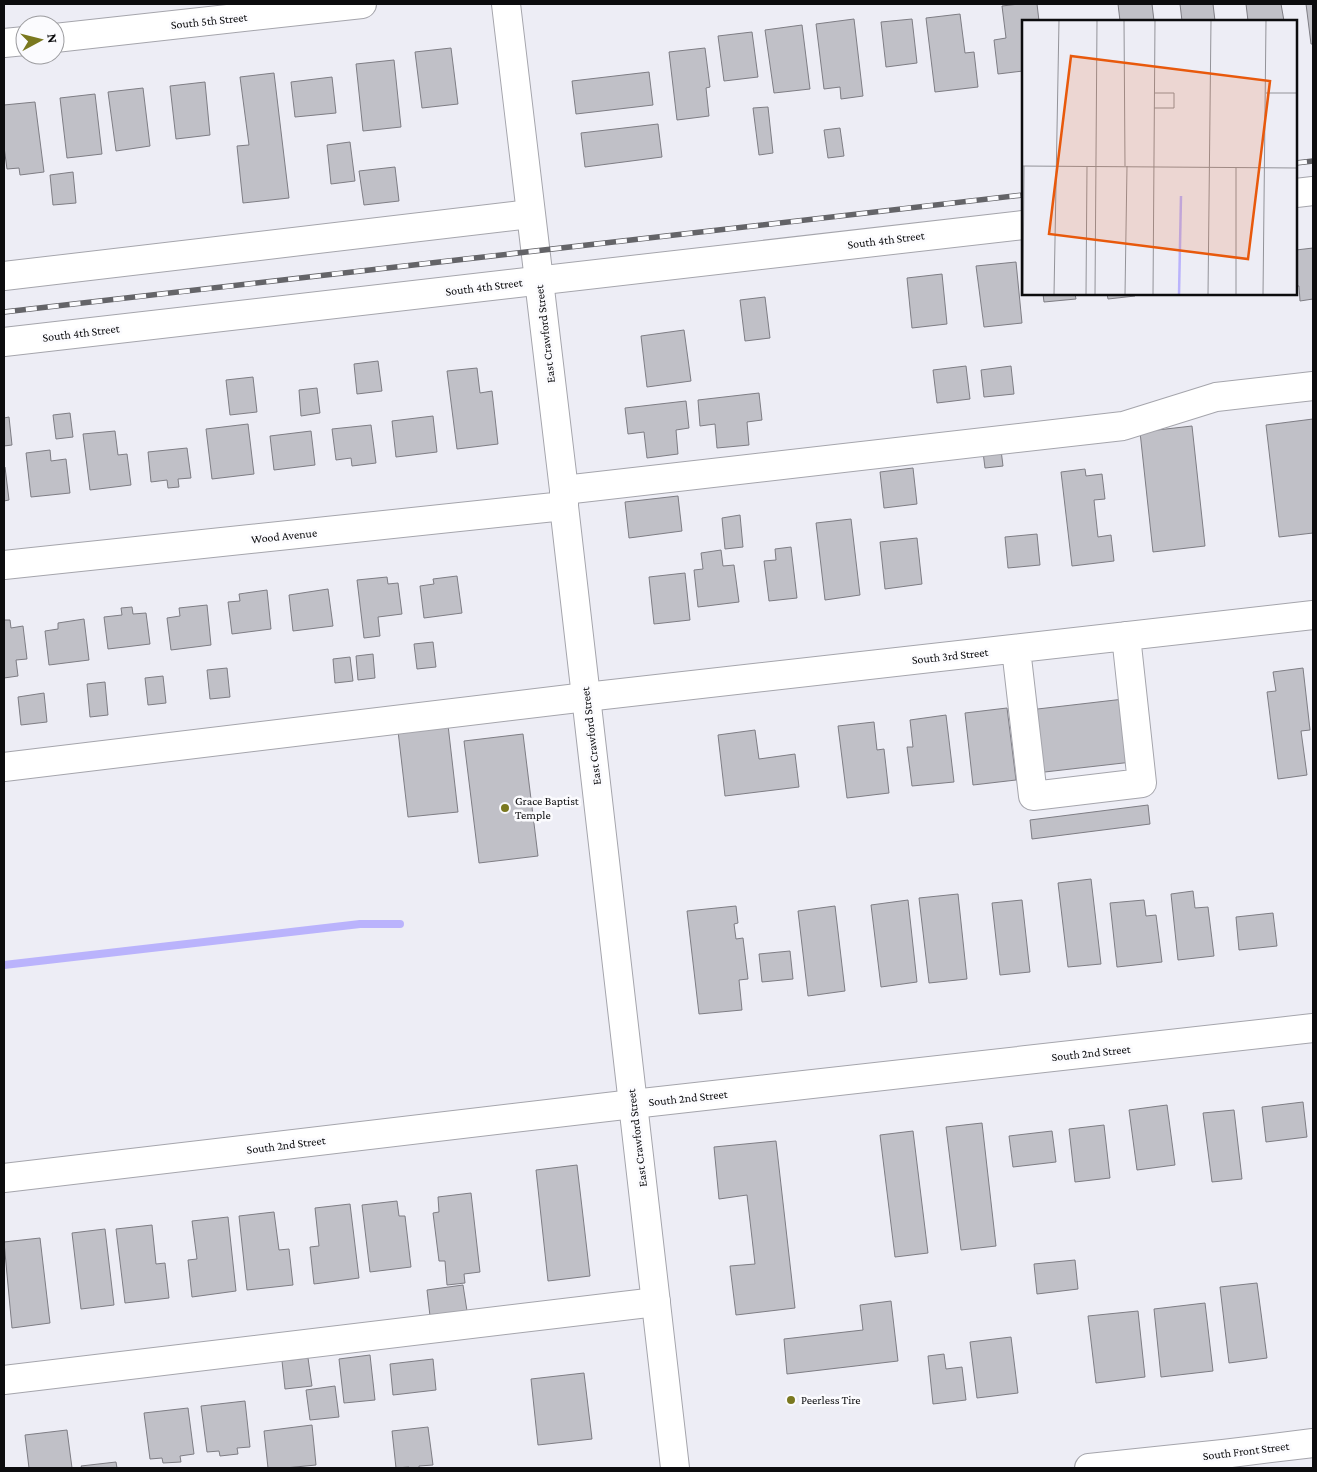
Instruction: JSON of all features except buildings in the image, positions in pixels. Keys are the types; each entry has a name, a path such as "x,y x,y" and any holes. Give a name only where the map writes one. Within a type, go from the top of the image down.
{"street":[{"name":"South 5th Street","path":"65,37 362,4"},
{"name":"East Crawford Street","path":"506,4 675,1468"},
{"path":"1297,193 1313,191"},
{"path":"4,276 530,214"},
{"name":"South 4th Street","path":"4,342 1022,225"},
{"name":"Wood Avenue","path":"4,565 564,498 1123,426 1216,397 1313,386"},
{"name":"South 3rd Street","path":"4,767 586,697 1313,615"},
{"path":"1016,649 1032,796 1142,783 1126,636"},
{"name":"South 2nd Street","path":"4,1178 633,1104 1313,1028"},
{"path":"4,1380 656,1302"},
{"name":"South Front Street","path":"1089,1468 1224,1461 1313,1443"}],"waterway":[{"path":"4,965 360,924 400,924"}],"railway":[{"path":"1297,163 1313,161"},
{"path":"4,312 1022,195"}],"place":[{"name":"Grace Baptist Temple","path":"505,808"},
{"name":"Peerless Tire","path":"791,1400"}]}
